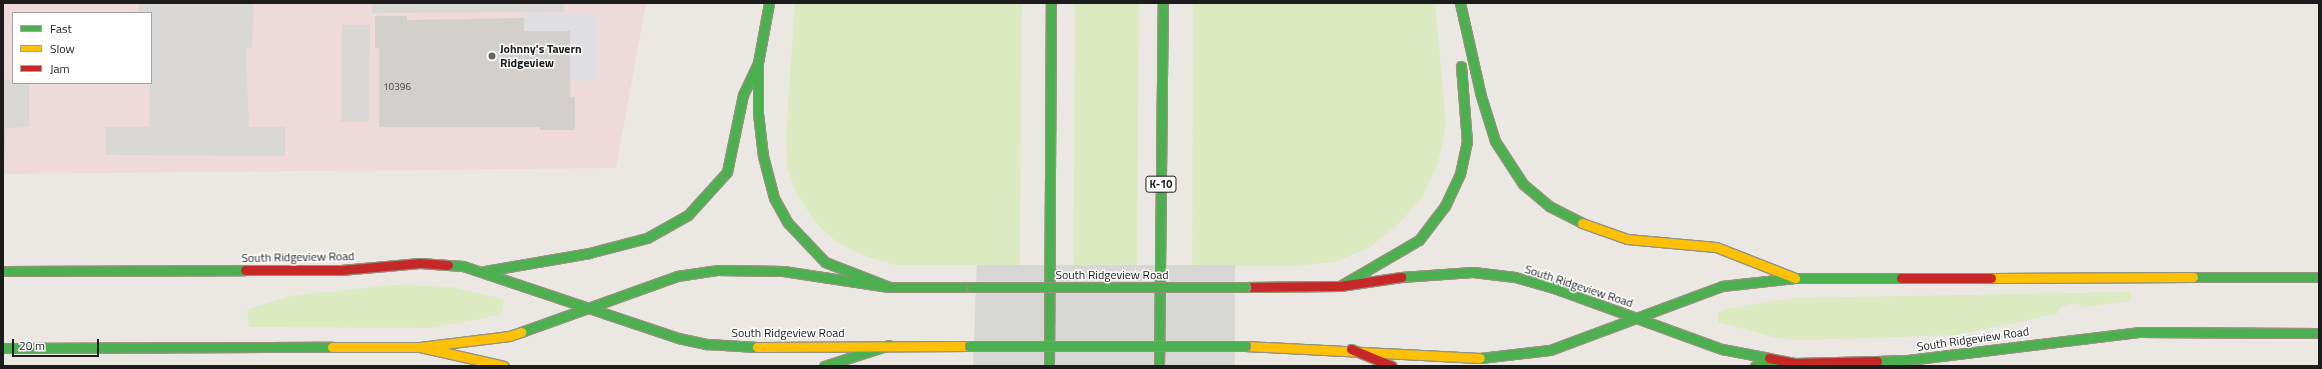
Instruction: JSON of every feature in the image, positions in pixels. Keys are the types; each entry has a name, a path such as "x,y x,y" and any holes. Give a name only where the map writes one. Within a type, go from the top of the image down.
{"main road":[{"path":"769,3 758,63 758,113 763,156 774,198 788,223 825,262 889,287"},
{"path":"1049,366 1051,3"},
{"name":"K-10","path":"1159,366 1163,3"},
{"path":"1340,286 1419,240 1445,206 1460,174 1467,142 1453,3"},
{"path":"1460,3 1481,96 1495,141 1523,184 1549,206 1582,223 1627,239 1716,247 1796,278"},
{"path":"485,271 589,253 640,240 688,215 705,199 727,172 743,95 758,63"},
{"name":"South Ridgeview Road","path":"3,271 341,270 420,263 463,266 485,271 678,338 707,344 756,347 889,345 1245,346 1351,349 1477,358 1517,355 1550,350 1722,286 1796,278 2319,277"},
{"name":"South Ridgeview Road","path":"3,348 420,347 509,336 586,306 677,276 717,270 783,271 889,287 1340,286 1432,273 1473,272 1515,277 1554,288 1722,348 1794,363 1908,360 2140,332 2319,333"},
{"path":"824,366 889,345"},
{"path":"420,347 504,366"},
{"path":"1351,349 1392,366"},
{"path":"1755,366 1794,363"}],"shaded area":[{"path":"3,3 646,3 616,168 3,174"},
{"path":"139,3 254,3 252,47 246,49 249,127 285,127 285,156 106,155 106,127 149,127 150,84 152,84 152,12 138,12"},
{"path":"372,3 564,3 564,12 372,13"},
{"path":"524,12 596,15 596,81 570,80 570,31 524,31"},
{"path":"342,25 370,25 369,122 341,122"},
{"path":"3,79 12,80 12,84 29,84 29,127 6,128 4,156"}],"green space":[{"path":"795,3 1022,3 1019,366 973,366 977,265 896,265 862,255 838,243 816,223 796,193 787,166 786,135"},
{"path":"1075,3 1139,3 1136,366 1073,366"},
{"path":"1193,3 1435,3 1446,125 1438,163 1422,198 1398,224 1369,248 1334,262 1295,266 1235,266 1235,366 1192,366"},
{"path":"396,285 451,287 504,299 501,315 431,328 249,327 247,309 291,296"},
{"path":"2131,292 2131,301 2083,307 2075,303 2062,306 2057,314 1956,335 1803,340 1773,337 1718,322 1718,312 1730,308 1792,298"}],"pier":[{"path":"977,265 1235,265 1235,366 973,366"}],"building":[{"name":"Johnny's Tavern Ridgeview","path":"375,16 407,16 407,20 524,18 524,31 570,31 570,97 575,97 575,130 540,130 540,127 379,127 379,48 375,48"}],"traffic: fast":[{"path":"769,3 758,63 758,113 763,156 774,198 788,223 825,262 889,287"},
{"path":"1049,366 1051,3"},
{"path":"1159,366 1163,3"},
{"path":"1460,3 1481,96 1495,141 1523,184 1549,206 1582,223"},
{"path":"485,271 589,253 647,238 688,215 727,172 743,95 758,63"},
{"path":"1340,286 1419,240 1445,206 1460,174 1467,142 1461,66"},
{"path":"448,265 463,266 678,338 707,344 757,347"},
{"path":"3,271 245,270"},
{"path":"521,332 677,276 717,270 783,271 889,287 971,287"},
{"path":"1401,277 1473,272 1515,277 1554,288 1722,349 1769,358"},
{"path":"2193,277 2319,277"},
{"path":"1480,358 1550,350 1722,286 1795,278 1901,278"},
{"path":"971,287 1245,287"},
{"path":"1877,361 1908,360 2140,332 2319,333"},
{"path":"824,366 889,345"},
{"path":"970,346 1245,346"},
{"path":"3,348 332,347"},
{"path":"1755,366 1795,363"}],"traffic: slow":[{"path":"1582,223 1627,239 1716,247 1795,278"},
{"path":"1991,278 2193,277"},
{"path":"332,347 420,347 509,336 521,332"},
{"path":"757,347 970,346"},
{"path":"1245,346 1480,358"},
{"path":"420,347 504,366"}],"traffic: jam":[{"path":"245,270 341,270 420,263 448,265"},
{"path":"1245,287 1340,286 1401,277"},
{"path":"1901,278 1991,278"},
{"path":"1351,349 1392,366"},
{"path":"1769,358 1795,363 1877,361"}],"place":[{"name":"Johnny's Tavern Ridgeview","path":"492,56"}]}
